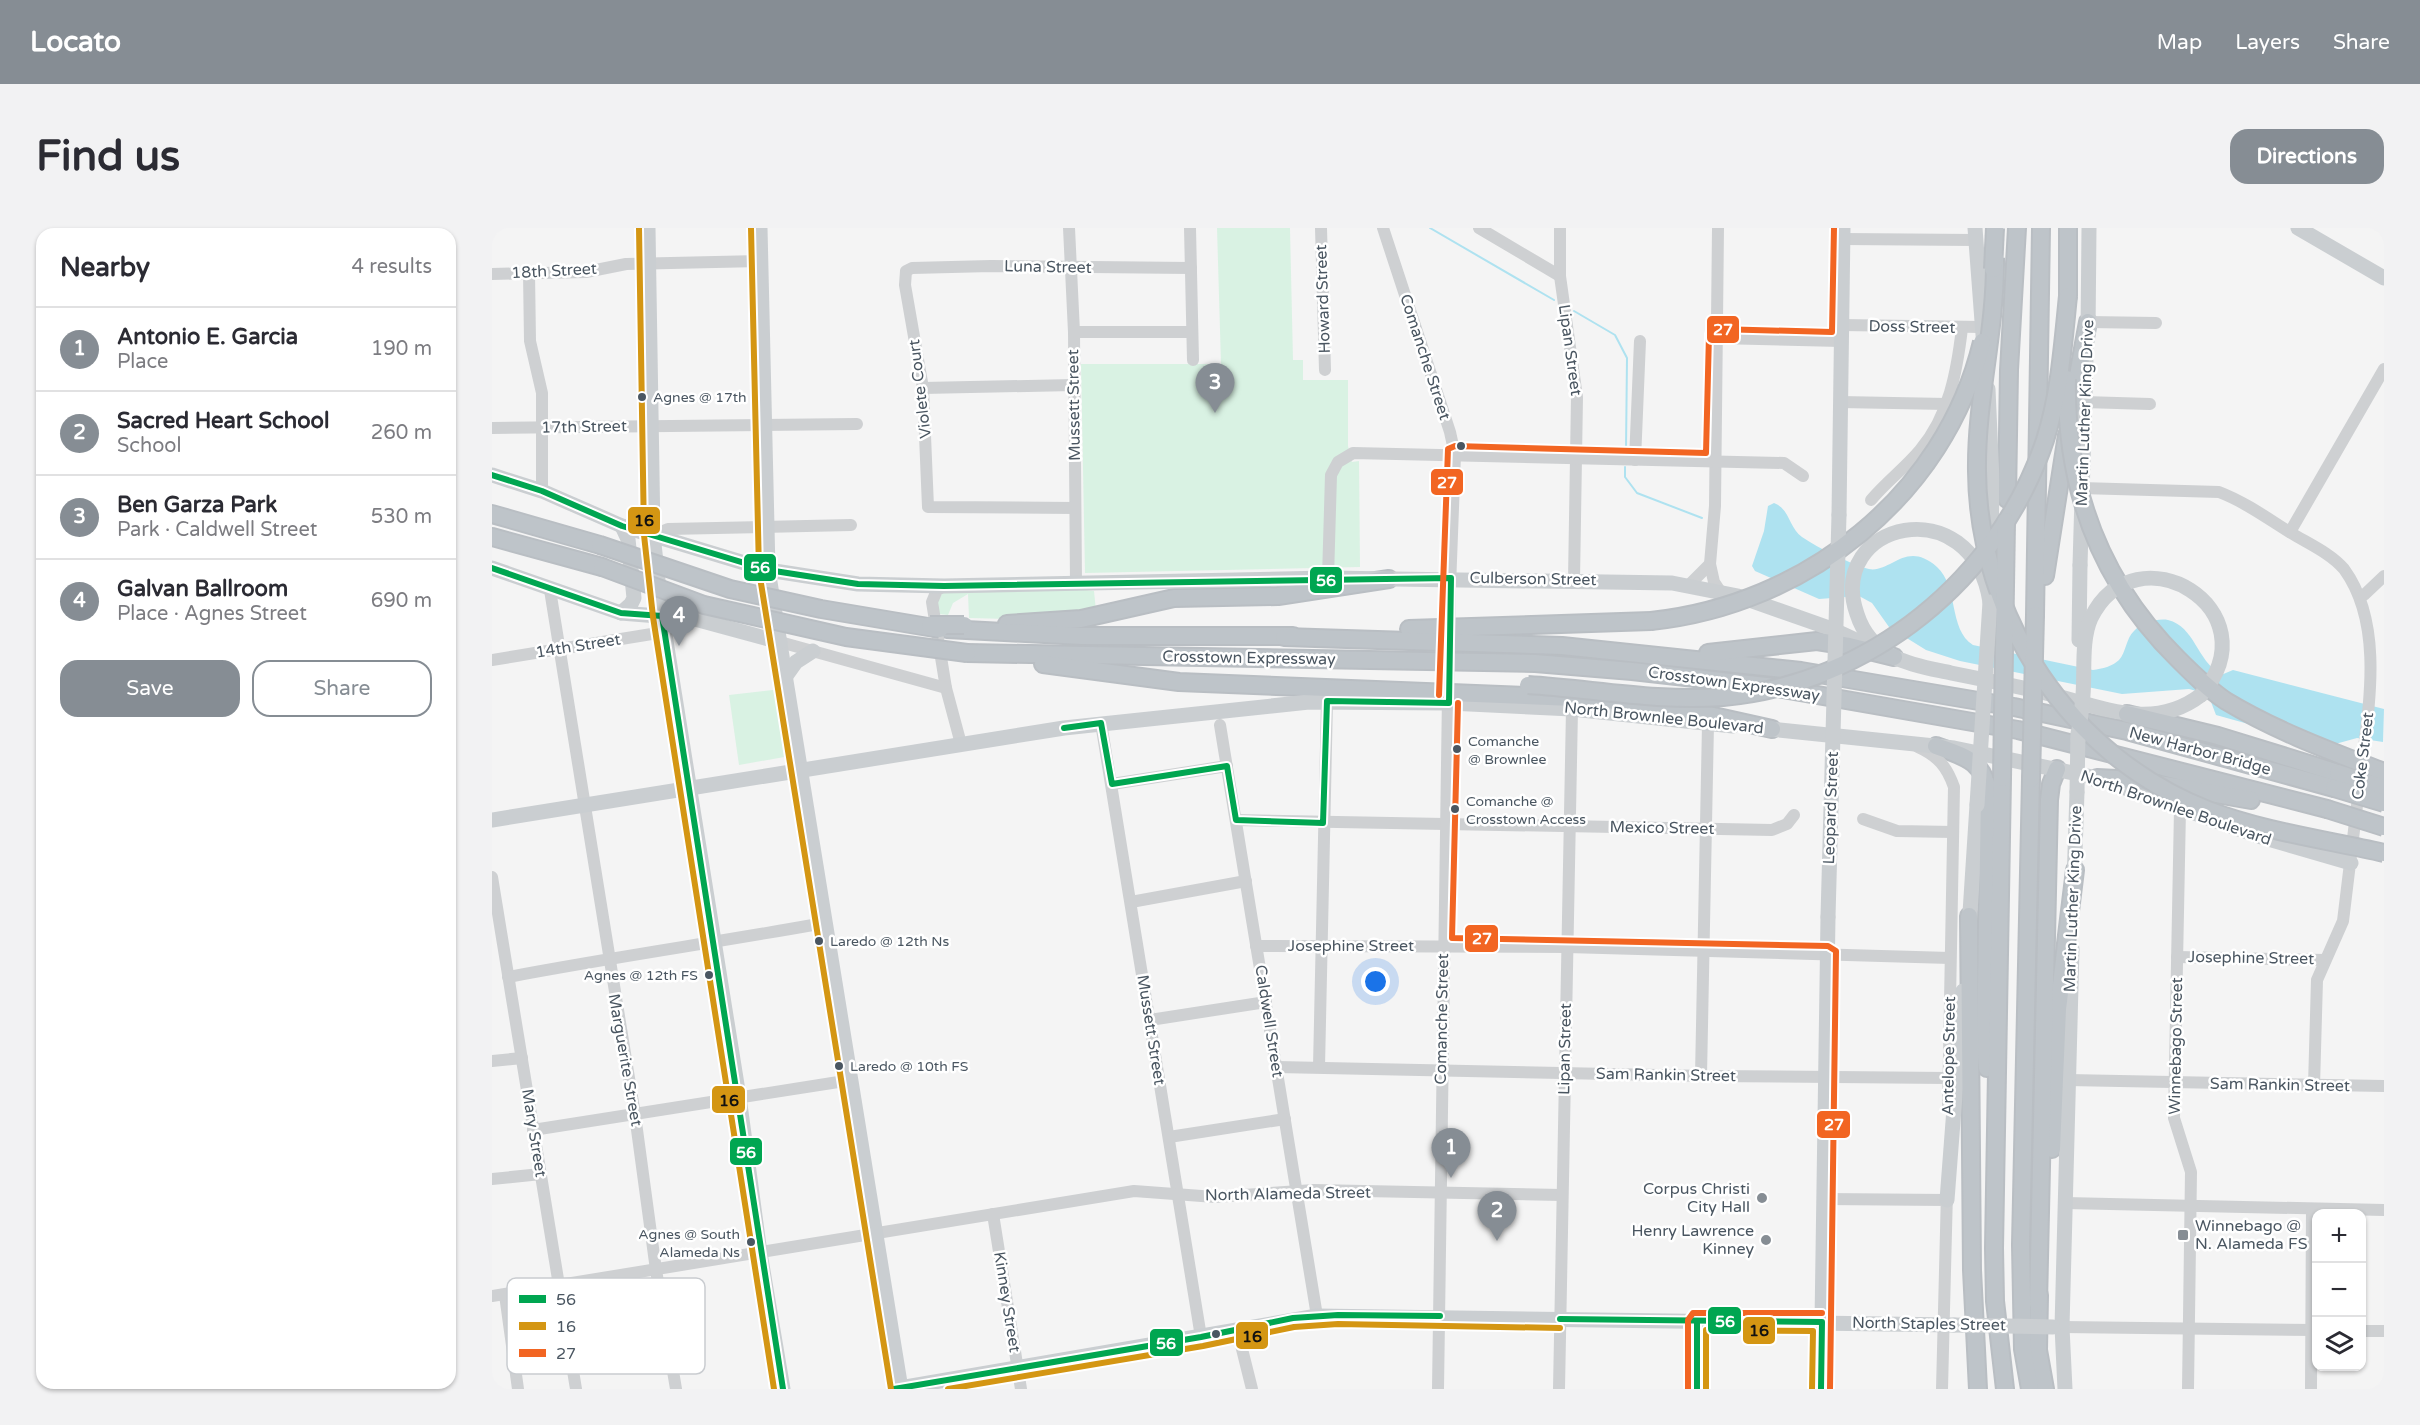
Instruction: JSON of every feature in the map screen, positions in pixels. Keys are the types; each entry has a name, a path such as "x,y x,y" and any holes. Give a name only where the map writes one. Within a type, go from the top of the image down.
{"highway":[{"path":"1995,228 1993,326 1978,438 1978,500 1983,540 1996,586 2016,636 2041,676 2092,737 2136,771 2176,796 2210,811 2384,854"},
{"path":"2006,1389 1995,1300 1994,1144 2009,370 2017,228"},
{"path":"2041,228 2041,567"},
{"path":"2068,228 2069,449 2077,490 2093,538 2128,599 2170,651 2224,699 2270,726 2384,772"},
{"path":"492,514 600,545 730,589 821,609 920,625 1082,636 1284,637 1651,621 1723,608 1785,584 1811,570 1853,541 1893,504 1927,462 1966,389 1986,324 1995,258"},
{"path":"1224,683 1528,685 1685,698 1724,697 1799,683 1846,664 1878,647 1925,614 1979,560 2009,518 2032,473 2048,431 2059,383 2068,296"},
{"path":"2030,1389 2023,1349 2021,1245 2035,615 2041,567 2088,322"},
{"name":"Crosstown Expressway","path":"492,537 602,567 704,605 846,637 967,653 1535,663 1766,686 2018,729"},
{"path":"966,628 1081,620 1174,598 1278,596 1389,579"},
{"name":"Crosstown Expressway","path":"1284,637 1562,646 1801,671 2014,706"},
{"path":"1671,657 1817,641 1894,657"},
{"path":"967,653 1120,676 1224,683 1597,699 1673,707 1772,729"},
{"name":"New Harbor Bridge","path":"2014,706 2336,781 2384,803"},
{"path":"2127,714 2229,740 2336,781 2384,788"},
{"name":"New Harbor Bridge","path":"2018,729 2327,809 2384,827"},
{"path":"1936,746 1977,765 1987,779 1989,795 1985,1047 1994,1144"},
{"path":"2045,1389 2038,1350 2038,1304 2049,800 2050,784 2057,770"},
{"path":"2097,778 2136,780 2214,795 2327,809"},
{"path":"2038,1304 2054,1126 2058,1009 2074,870"},
{"path":"1970,916 1972,1270 1978,1389"}],"main road":[{"path":"648,228 653,535 662,616 713,943 740,1097 760,1253 783,1389"},
{"path":"760,228 765,527 768,570 851,1080 898,1389"},
{"name":"Martin Luther King Drive","path":"2065,1389 2057,1326 2065,1203 2077,792 2081,488 2088,322 2089,228"},
{"path":"2298,228 2384,278"},
{"name":"Leopard Street","path":"1821,1389 1828,917 1839,515 1843,233"},
{"path":"1947,1200 1970,916 1990,602 1992,480 1975,234"},
{"path":"492,475 542,491 622,526 768,570 858,584 944,586"},
{"path":"621,613 634,598 628,539 622,526"},
{"path":"1990,602 1982,572 1964,548 1937,531 1917,528 1891,533 1874,544 1866,553 1854,578 1853,604 1865,634 1894,657 1922,666 2044,692 2127,714 2150,716 2173,712 2201,695 2217,670 2222,645 2220,632 2209,607 2199,594 2173,581 2156,578 2129,583 2105,598 2090,620 2078,740"},
{"path":"656,560 682,544"},
{"path":"492,568 621,613 695,619 780,642"},
{"name":"Culberson Street","path":"944,586 1329,578 1389,579 1450,585 1574,580 1689,585 1720,591 1832,629 1894,657"},
{"path":"747,633 776,619"},
{"path":"786,676 795,662 813,651"},
{"name":"North Brownlee Boulevard","path":"492,820 585,803 1101,723 1326,701 1448,699 1572,708 1936,746 2097,778 2303,851 2350,863"},
{"name":"North Staples Street","path":"898,1389 1317,1316 2057,1326"}],"street":[{"name":"Mussett Street","path":"1069,228 1074,332 1076,583"},
{"path":"1190,228 1193,360"},
{"name":"Howard Street","path":"1321,228 1325,370"},
{"name":"Comanche Street","path":"1383,228 1450,432 1455,455 1450,585 1443,947 1438,1389"},
{"path":"1479,228 1560,276"},
{"name":"Lipan Street","path":"1560,228 1560,276 1575,371 1574,580"},
{"path":"1718,228 1715,462 1710,564 1714,582 1720,591"},
{"path":"1843,233 1975,234"},
{"name":"18th Street","path":"492,274 586,272 617,265 648,263 760,261"},
{"name":"Luna Street","path":"906,271 912,268 991,266 1191,268"},
{"name":"Violete Court","path":"906,271 905,285 923,388 928,507 1075,508"},
{"path":"528,273 530,341 542,393 542,491"},
{"path":"2088,322 2156,323"},
{"name":"Doss Street","path":"1841,325 1982,327"},
{"path":"1871,500 1922,448 1947,404 1962,328"},
{"path":"1074,332 1192,332"},
{"path":"1717,338 1841,341"},
{"path":"1635,460 1640,341"},
{"path":"2290,532 2384,369"},
{"path":"923,388 1074,385"},
{"path":"1840,402 1947,404"},
{"path":"2084,402 2150,404"},
{"name":"17th Street","path":"492,428 857,424"},
{"path":"1329,578 1331,475 1338,462 1353,453 1784,463 1803,476"},
{"name":"Coke Street","path":"2081,488 2219,492 2240,501 2330,556 2343,568 2364,595 2370,615 2375,657 2343,921 2317,980 2314,1008 2314,1086"},
{"path":"653,535 668,529 851,525"},
{"path":"1689,585 1710,564"},
{"path":"2364,595 2384,576"},
{"path":"944,586 937,590 932,602 946,688 961,744"},
{"name":"Marguerite Street","path":"550,590 635,1115 657,1278"},
{"name":"14th Street","path":"492,660 664,632"},
{"path":"780,642 946,688"},
{"path":"1319,1067 1326,701"},
{"name":"Lipan Street","path":"1559,1389 1572,708"},
{"name":"Mussett Street","path":"1101,723 1201,1337"},
{"path":"1701,1076 1708,724"},
{"name":"Caldwell Street","path":"1220,725 1317,1316"},
{"name":"Antelope Street","path":"1910,743 1928,751 1948,769 1954,788 1948,1078 1949,1325 1942,1389"},
{"path":"1112,784 1227,766"},
{"name":"Winnebago Street","path":"2180,809 2174,1118 2191,1173 2188,1389"},
{"name":"Mexico Street","path":"1236,820 1772,830 1787,824 1794,814"},
{"path":"1863,819 1897,831 1953,832"},
{"name":"Mary Street","path":"492,878 498,946 508,977 558,1278"},
{"path":"1131,902 1246,881"},
{"path":"508,977 608,958 713,943 824,923"},
{"name":"Josephine Street","path":"1256,946 1567,947 1950,958"},
{"name":"Josephine Street","path":"2177,957 2325,960"},
{"path":"1150,1020 1266,1002"},
{"path":"492,1061 522,1058"},
{"name":"Sam Rankin Street","path":"1277,1067 1701,1076 1948,1078"},
{"path":"533,1130 851,1080"},
{"name":"Sam Rankin Street","path":"2068,1080 2384,1086"},
{"path":"1169,1137 1285,1119"},
{"path":"492,1179 541,1174"},
{"name":"North Alameda Street","path":"604,1278 1134,1191 1215,1197 1297,1192 1562,1195"},
{"path":"1824,1199 1947,1200"},
{"path":"2065,1203 2312,1209"},
{"path":"2366,1210 2384,1210"},
{"name":"Kinney Street","path":"993,1214 1021,1389"},
{"path":"2313,1263 2314,1317"},
{"path":"498,1295 507,1337"},
{"path":"1697,1321 1697,1389"},
{"name":"North Staples Street","path":"2057,1326 2312,1330"},
{"path":"1237,1329 1252,1389"},
{"path":"2366,1331 2384,1331"},
{"path":"2311,1389 2312,1369"},
{"path":"515,1374 518,1389"},
{"name":"Mary Street","path":"574,1374 576,1389"},
{"name":"Marguerite Street","path":"673,1374 676,1389"}],"green space":[{"path":"1217,228 1290,228 1293,360 1303,360 1303,380 1348,380 1348,446 1352,462 1359,461 1360,567 1085,573 1081,364 1221,364"},
{"path":"1078,589 1094,591 1096,611 1009,619 969,618 968,594 953,603 948,615 939,614 938,610 938,601 945,590"},
{"path":"781,689 790,756 739,765 729,695"}],"water":[{"path":"1774,503 1783,510 1794,529 1802,537 1857,565 1865,568 1882,568 1906,557 1915,556 1937,567 1944,575 1948,585 1960,629 1973,645 2093,670 2107,667 2119,660 2131,634 2137,628 2150,622 2168,620 2184,629 2206,661 2221,675 2233,670 2384,709 2383,742 2357,738 2328,746 2216,715 2208,694 2189,689 2122,694 1960,661 1926,650 1889,627 1872,603 1859,596 1819,599 1755,571 1752,566 1764,531 1768,506"}],"waterway":[{"path":"1430,228 1554,300"},
{"path":"1574,311 1615,335 1627,358 1626,449"},
{"path":"1625,467 1625,477 1637,493 1702,518"}],"transit line":[{"name":"16","path":"639,228 644,535 653,617 774,1389"},
{"name":"16","path":"751,228 759,571 891,1389"},
{"name":"27","path":"1439,695 1448,449 1455,446 1706,453 1709,334 1717,329 1832,332 1834,228"},
{"name":"56","path":"492,475 542,491 622,526 768,570 858,584 944,586 1451,578 1449,703 1327,701 1323,823 1236,820 1227,766 1112,784 1101,723 1064,728"},
{"name":"56","path":"492,568 621,613 662,616 783,1389"},
{"name":"27","path":"1458,703 1452,938 1828,946 1836,951 1830,1389"},
{"name":"27","path":"1688,1389 1688,1320 1693,1313 1822,1313"},
{"name":"56","path":"894,1389 1201,1337 1293,1318 1338,1315 1440,1316"},
{"name":"56","path":"1560,1319 1822,1322 1821,1389"},
{"name":"56","path":"1697,1321 1697,1389"},
{"name":"16","path":"948,1389 1203,1346 1294,1327 1338,1324 1560,1328"},
{"name":"16","path":"1706,1389 1706,1330 1813,1331 1812,1389"}],"place":[{"name":"Agnes @ 17th","path":"642,397"},
{"name":"Ben Garza Park","path":"1215,413"},
{"name":"Galvan Ballroom","path":"679,646"},
{"name":"Comanche @ Brownlee","path":"1457,749"},
{"name":"Comanche @ Crosstown Access","path":"1455,809"},
{"name":"Laredo @ 12th Ns","path":"819,941"},
{"name":"Agnes @ 12th FS","path":"709,975"},
{"name":"Laredo @ 10th FS","path":"839,1066"},
{"name":"Antonio E. Garcia","path":"1451,1178"},
{"name":"Corpus Christi City Hall","path":"1762,1198"},
{"name":"Winnebago @ N. Alameda FS","path":"2183,1235"},
{"name":"Henry Lawrence Kinney","path":"1766,1240"},
{"name":"Sacred Heart School","path":"1497,1241"},
{"name":"Agnes @ South Alameda Ns","path":"751,1242"}]}
